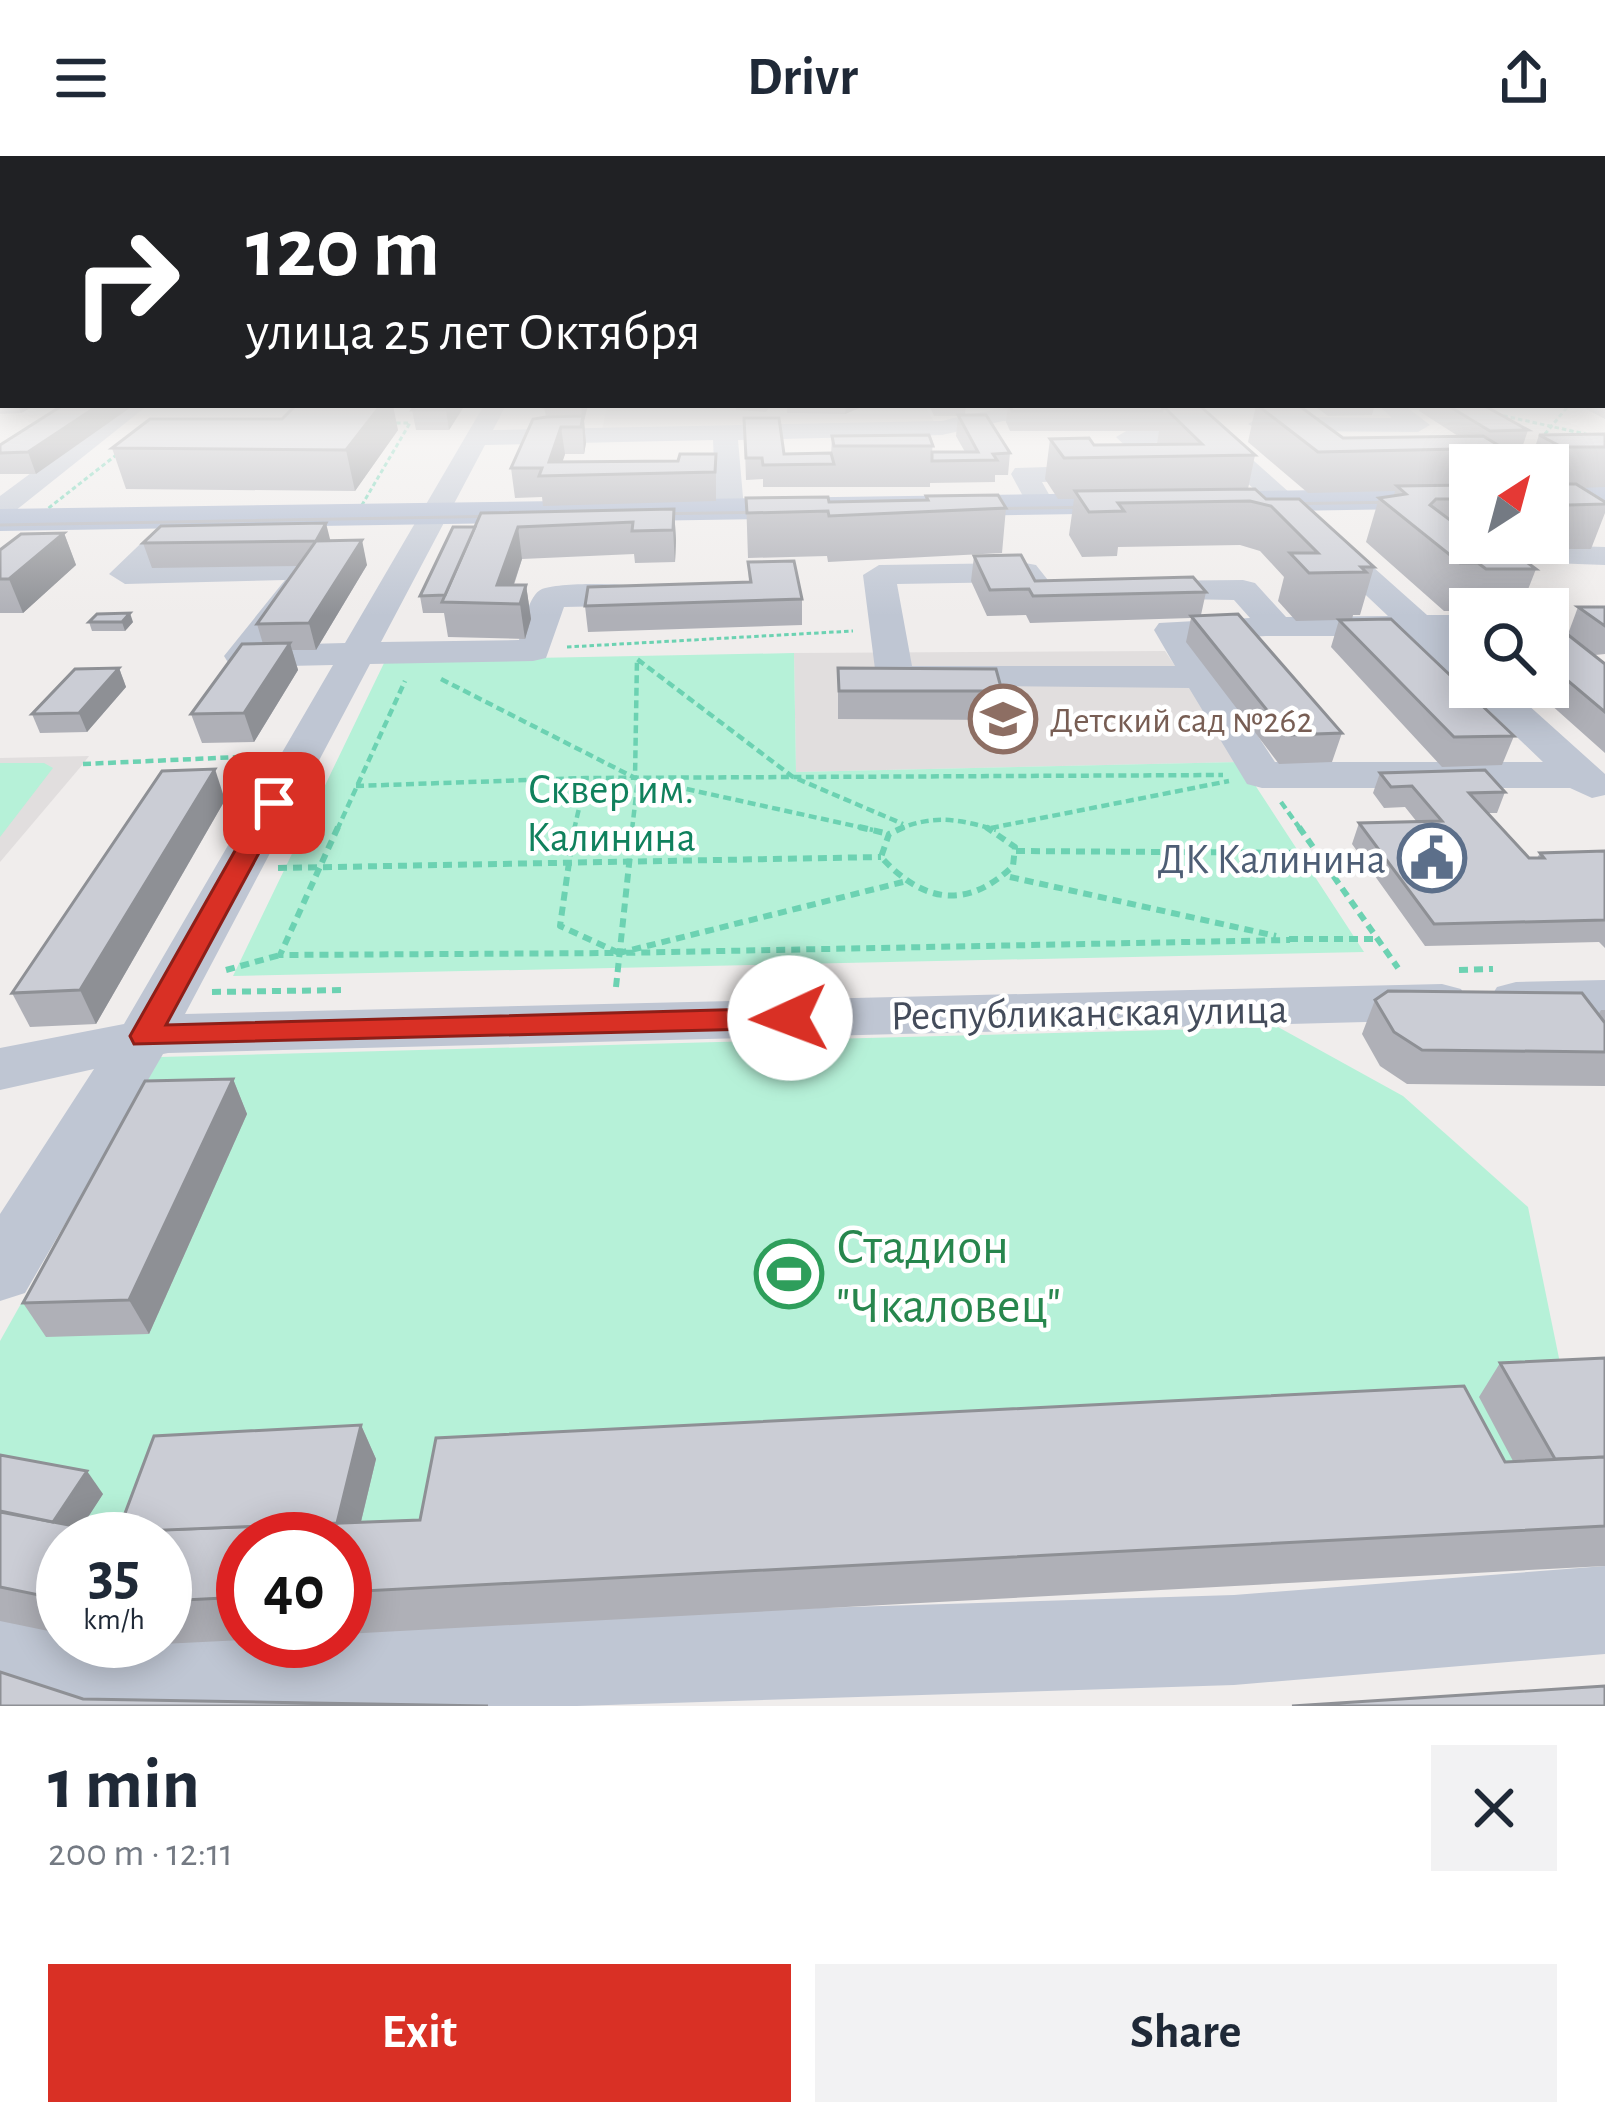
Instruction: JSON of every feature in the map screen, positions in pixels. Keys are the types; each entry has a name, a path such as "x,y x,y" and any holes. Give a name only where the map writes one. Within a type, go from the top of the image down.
{"main road":[{"path":"1569,497 1605,496"},
{"path":"19,530 1287,508 1449,499"},
{"path":"19,530 170,531 730,509 1041,505 1449,512"},
{"path":"1569,510 1605,509"}],"street":[{"path":"0,509 50,471"},
{"path":"0,1272 145,1036 459,471"},
{"path":"728,471 730,509"},
{"path":"1041,505 1024,474 1166,471"},
{"path":"1249,471 1449,654"},
{"path":"1569,526 1605,552"},
{"path":"170,531 125,574 310,570 242,656 358,652 413,658 533,650 550,597 698,594"},
{"path":"1495,588 1478,582 1438,551 1605,552"},
{"path":"1065,592 1042,592 1024,572 879,575 895,677 1200,676"},
{"path":"1110,592 1244,590 1277,628"},
{"path":"1449,625 1171,630 1262,775 1593,787"},
{"path":"1508,708 1593,787"},
{"name":"Республиканская улица","path":"0,1069 145,1036 1605,998"},
{"path":"0,1645 127,1675 1234,1640 1605,1610"}],"path":[{"path":"19,530 95,471"},
{"path":"19,530 359,510 382,471"},
{"path":"533,650 886,629"},
{"path":"616,987 635,778 637,659 632,642"},
{"path":"280,955 413,658 635,778 889,834"},
{"path":"637,659 793,777 903,824"},
{"path":"82,764 277,755"},
{"path":"356,786 586,778 1262,775"},
{"path":"881,857 889,834 903,824 949,817 992,828 1262,775"},
{"path":"1262,775 1401,972 1377,972"},
{"path":"586,778 566,863 560,926 619,953 903,882 949,895 995,887 1010,877 1017,864 1016,851 992,828"},
{"path":"1016,851 1316,853"},
{"path":"262,868 881,857 903,882"},
{"path":"1010,877 1290,940"},
{"path":"210,972 280,955 1379,939"},
{"path":"199,992 361,990"}],"shaded area":[{"name":"Детский сад №262","path":"1165,651 1240,762 796,772 794,653"},
{"path":"89,756 83,764 0,862 0,758"}],"green space":[{"name":"Сквер им. Калинина","path":"794,653 796,772 1240,762 1364,952 233,976 385,661"},
{"path":"0,763 44,763 53,768 0,837"},
{"name":"Стадион \"Чкаловец\"","path":"1278,1027 1403,1096 1528,1207 1560,1363 1512,1500 372,1532 372,1512 216,1512 216,1537 192,1538 192,1512 36,1512 36,1542 0,1543 0,1341 160,1057"}],"building":[{"path":"541,471 715,471 715,472 539,476"},
{"path":"1569,484 1576,484 1605,504 1569,505"},
{"path":"1449,485 1449,499 1436,499 1430,505 1449,519 1449,554 1379,498 1406,494 1397,486"},
{"path":"1255,489 1266,499 1299,499 1374,567 1361,567 1366,572 1309,573 1290,553 1318,553 1271,506 1250,501 1118,503 1124,511 1089,512 1075,491"},
{"path":"998,495 1006,508 829,516 828,511 747,513 746,498 828,497 829,502"},
{"path":"674,509 673,530 632,531 633,522 518,527 497,585 526,585 520,604 442,602 481,513"},
{"path":"326,523 316,541 143,543 161,526"},
{"path":"453,527 475,527 445,595 420,596"},
{"path":"64,533 9,579 0,579 0,550 21,534"},
{"path":"362,540 309,623 257,624 316,541"},
{"path":"1021,555 1035,581 1193,577 1206,592 1033,596 1029,589 990,590 974,556"},
{"path":"794,561 802,599 585,606 588,587 751,582 748,562"},
{"path":"1479,564 1529,564 1536,569 1486,569"},
{"path":"1578,607 1605,607 1605,626"},
{"path":"130,613 122,622 89,622 97,614"},
{"path":"1238,614 1342,733 1287,735 1191,616"},
{"path":"1391,619 1449,674 1449,708 1485,708 1514,736 1454,737 1339,620"},
{"path":"1569,636 1605,664 1605,712 1569,682"},
{"path":"290,643 244,713 191,714 242,644"},
{"path":"119,668 79,713 32,714 75,669"},
{"path":"838,668 996,669 1002,691 839,691"},
{"path":"215,769 80,990 12,993 162,771"},
{"name":"ДК Калинина","path":"1485,770 1505,792 1469,793 1529,858 1544,858 1540,853 1605,851 1605,920 1434,924 1359,823 1442,821 1412,786 1391,787 1380,773"},
{"path":"1388,991 1582,993 1605,1023 1605,1052 1422,1050 1394,1032 1375,1000"},
{"path":"233,1079 129,1300 23,1303 145,1081"},
{"path":"1605,1358 1605,1457 1555,1459 1500,1363"},
{"path":"1464,1386 1505,1462 1605,1457 1605,1526 372,1591 372,1522 420,1520 436,1438"},
{"path":"361,1425 340,1512 216,1512 216,1528 192,1529 192,1512 126,1512 154,1436"},
{"path":"0,1455 87,1471 60,1512 36,1512 36,1518 0,1511"},
{"path":"0,1512 36,1519 36,1594 0,1587"},
{"path":"216,1528 216,1598 192,1600 192,1529"},
{"path":"0,1672 83,1699 488,1706 0,1706"},
{"path":"1605,1686 1605,1706 1292,1706"}],"tram line":[{"path":"1272,504 1449,501"},
{"path":"972,509 1104,507"},
{"path":"642,514 780,512"},
{"path":"0,525 510,516"}],"place":[{"name":"Детский сад №262","path":"1003,719"},
{"name":"ДК Калинина","path":"1432,858"},
{"name":"Стадион \"Чкаловец\"","path":"789,1274"}],"route":[{"path":"274,803 145,1036 790,1018"}]}
